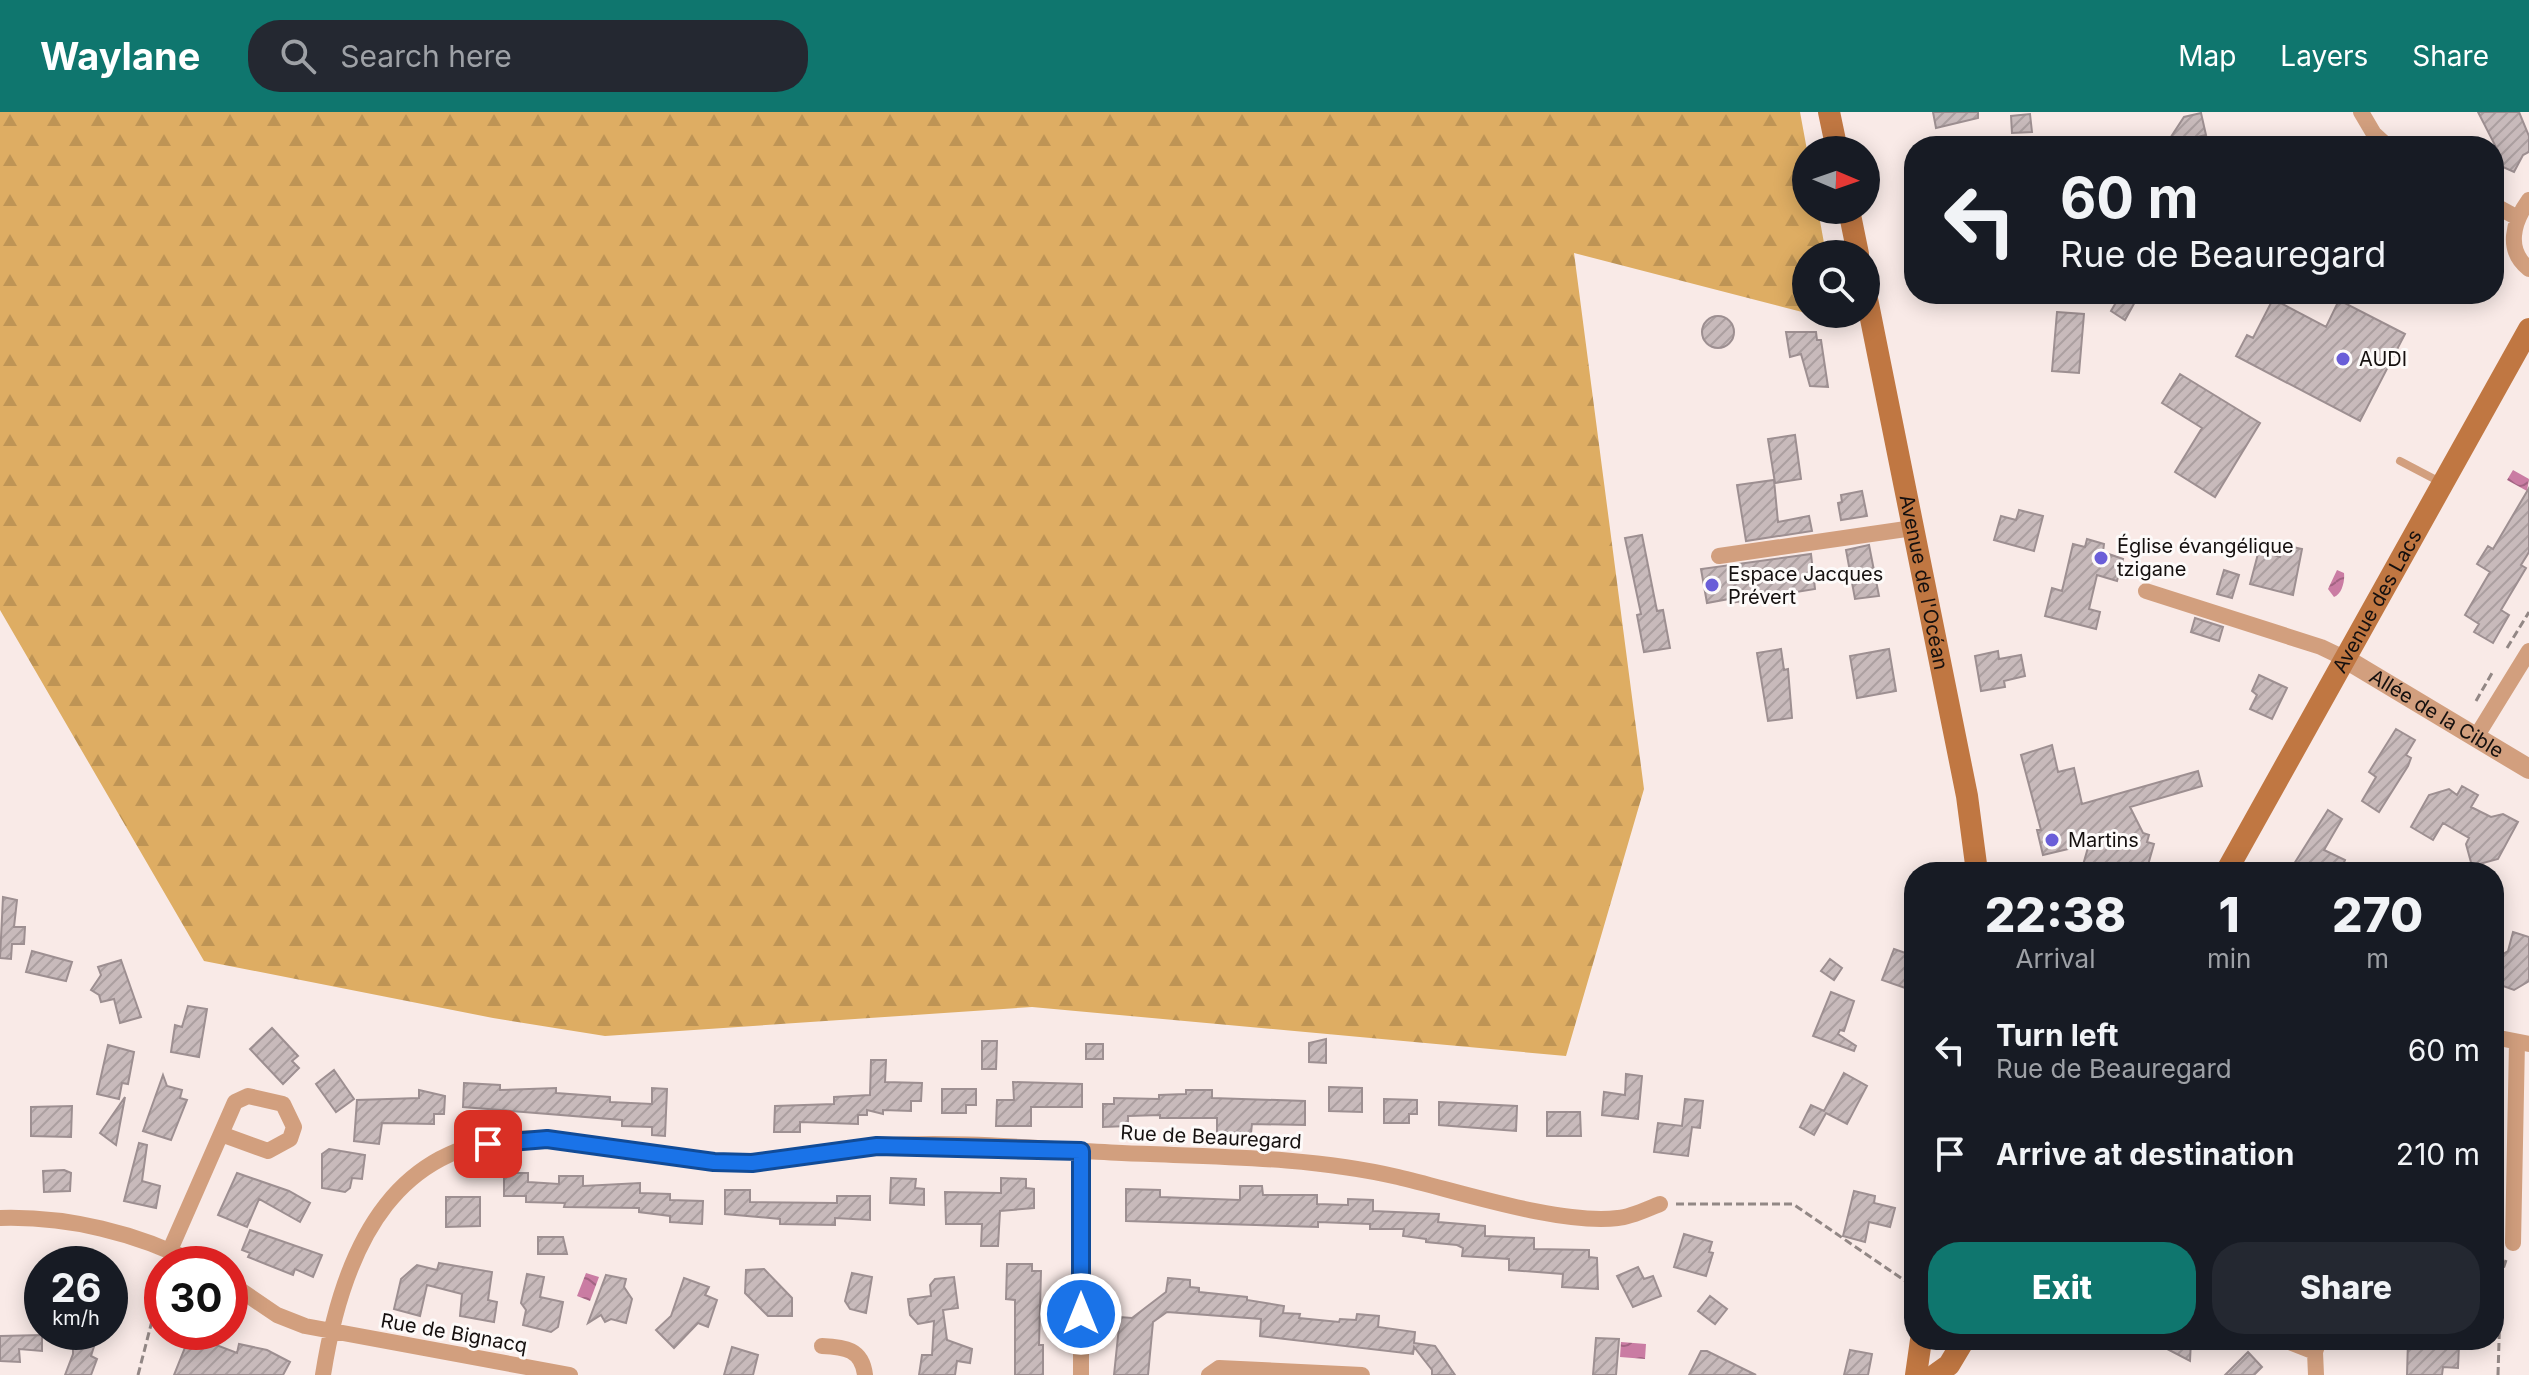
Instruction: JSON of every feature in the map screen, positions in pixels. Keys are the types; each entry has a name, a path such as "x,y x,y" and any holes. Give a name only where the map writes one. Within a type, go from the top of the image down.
{"main road":[{"path":"1829,112 1834,136"},
{"name":"Avenue de l'Océan","path":"1873,328 1967,796 1976,862"},
{"name":"Avenue des Lacs","path":"2232,862 2529,329"},
{"path":"1916,1375 1920,1350"},
{"path":"1935,1375 1949,1365 1958,1350"}],"street":[{"path":"2361,112 2376,136"},
{"path":"2529,200 2516,217 2513,242 2518,260 2529,269"},
{"path":"2504,210 2516,217"},
{"path":"1719,556 1913,528"},
{"path":"2146,591 2321,647 2344,658"},
{"path":"2476,737 2529,651"},
{"name":"Allée de la Cible","path":"2344,658 2529,769"},
{"path":"2513,1243 2523,1043"},
{"path":"172,1246 221,1134"},
{"name":"Rue de Beauregard","path":"323,1375 330,1331 344,1280 377,1214 406,1183 434,1163 467,1148 510,1140 547,1139 714,1162 752,1163 877,1146 1081,1151 1308,1162 1386,1174 1560,1216 1619,1218 1660,1204"},
{"path":"1081,1151 1081,1375"},
{"path":"0,1218 73,1222 156,1246"},
{"name":"Rue de Bignacq","path":"248,1295 277,1315 330,1331 570,1375"},
{"path":"822,1346 848,1347 863,1362 865,1375"},
{"path":"2316,1375 2317,1350"},
{"path":"1209,1375 1219,1368 1362,1375"}],"lane":[{"path":"2400,461 2443,484"}],"path":[{"path":"2507,648 2529,612"},
{"path":"1660,1204 1793,1204 1904,1280"},
{"path":"2504,1267 2513,1243"},
{"path":"138,1375 144,1350"},
{"path":"2498,1375 2499,1350"}],"green space":[{"path":"0,112 1800,112 1804,136 1792,136 1792,224 1821,224 1823,240 1792,240 1792,309 1574,253 1644,789 1566,1056 1032,1007 605,1036 493,1018 204,961 0,610"}],"water":[{"path":"2513,470 2529,479 2527,491 2507,480"},
{"path":"2337,570 2344,573 2344,580 2341,590 2334,597 2328,589"},
{"path":"586,1273 599,1277 590,1301 577,1296"},
{"path":"1621,1342 1646,1344 1645,1359 1620,1357"}],"building":[{"path":"1933,112 1978,112 1978,118 1936,128"},
{"path":"2478,112 2519,112 2529,136 2529,152 2523,155 2514,172 2504,168 2504,136 2490,136"},
{"path":"2201,113 2206,135 2172,136 2184,117"},
{"path":"2030,114 2032,132 2012,133 2011,116"},
{"path":"2115,304 2134,304 2125,320 2111,311"},
{"path":"2270,304 2282,304 2326,327 2337,304 2347,304 2405,334 2360,421 2236,356 2247,335 2253,338"},
{"path":"2057,312 2084,314 2079,373 2052,371"},
{"path":"1718,316 1729,321 1734,332 1729,343 1718,348 1707,343 1702,332 1707,321"},
{"path":"1786,332 1816,332 1817,340 1821,340 1828,387 1810,386 1801,354 1790,357"},
{"path":"2180,374 2260,423 2215,497 2175,472 2202,428 2162,403"},
{"path":"1795,435 1801,479 1775,483 1768,439"},
{"path":"1774,480 1778,522 1809,516 1812,531 1746,541 1737,485"},
{"path":"2529,488 2529,552 2521,565 2526,568 2501,610 2509,615 2493,643 2474,632 2479,624 2465,615 2490,572 2477,564 2488,546 2493,549"},
{"path":"1862,491 1867,516 1841,520 1838,503 1842,502 1841,495"},
{"path":"2019,510 2043,516 2034,551 1994,540 2001,516 2016,520"},
{"path":"1642,535 1657,611 1663,610 1670,648 1644,652 1637,615 1641,614 1625,538"},
{"path":"2087,539 2104,544 2103,552 2123,559 2117,581 2097,575 2089,609 2100,612 2096,629 2045,616 2052,588 2062,591 2073,544 2085,547"},
{"path":"1869,545 1879,596 1855,599 1846,550"},
{"path":"2284,545 2302,549 2293,595 2250,584 2259,550 2280,557"},
{"path":"1811,554 1815,589 1730,603 1729,599 1707,603 1701,569"},
{"path":"2224,570 2239,575 2232,598 2217,594"},
{"path":"2195,618 2223,627 2219,641 2191,632"},
{"path":"1781,649 1784,670 1788,669 1792,718 1768,721 1757,653"},
{"path":"1889,649 1896,691 1857,698 1850,656"},
{"path":"1998,651 1999,659 2021,655 2025,676 2004,681 2005,687 1981,691 1975,656"},
{"path":"2259,675 2287,688 2272,719 2250,709 2257,695 2252,691"},
{"path":"2396,729 2415,740 2406,755 2411,758 2408,766 2379,812 2362,801 2376,777 2369,772"},
{"path":"2052,745 2058,772 2074,768 2082,804 2198,771 2202,786 2130,807 2143,833 2149,835 2147,842 2154,844 2149,862 2084,862 2089,844 2043,855 2037,830 2041,830 2021,755"},
{"path":"2462,786 2478,795 2471,807 2491,817 2503,814 2518,822 2498,859 2471,862 2466,844 2469,838 2443,823 2433,840 2411,827 2429,795 2449,789 2457,795"},
{"path":"2328,810 2342,819 2324,850 2344,862 2295,862"},
{"path":"3,897 17,900 14,927 25,927 24,944 12,944 11,959 0,958"},
{"path":"2513,932 2529,937 2529,981 2514,990 2504,986 2504,953 2508,951"},
{"path":"1894,949 1904,952 1904,988 1882,980"},
{"path":"32,951 72,962 66,981 26,972"},
{"path":"1830,959 1842,968 1834,980 1821,971"},
{"path":"121,960 141,1017 120,1023 114,999 101,1002 99,995 91,990 101,975 98,967"},
{"path":"1831,992 1854,1001 1844,1031 1840,1030 1838,1034 1856,1046 1854,1051 1813,1036"},
{"path":"188,1006 207,1009 199,1057 171,1052 175,1025 182,1027"},
{"path":"272,1028 298,1056 292,1061 299,1068 283,1084 250,1049"},
{"path":"1326,1039 1326,1063 1309,1062 1309,1043"},
{"path":"982,1041 997,1041 996,1069 982,1069"},
{"path":"1086,1044 1103,1044 1103,1059 1086,1059"},
{"path":"108,1045 134,1052 128,1084 122,1083 119,1099 97,1094"},
{"path":"871,1060 886,1060 885,1082 922,1083 921,1101 911,1101 911,1111 883,1110 883,1114 867,1110 867,1115 858,1115 858,1124 800,1122 800,1132 774,1132 775,1106 834,1104 834,1097 870,1095"},
{"path":"334,1070 354,1099 336,1112 316,1084"},
{"path":"1844,1073 1867,1086 1847,1124 1826,1113 1814,1135 1800,1127 1811,1105 1824,1111"},
{"path":"1626,1074 1642,1076 1638,1119 1602,1115 1604,1092 1625,1095"},
{"path":"163,1075 167,1086 182,1090 180,1098 187,1100 171,1140 143,1131"},
{"path":"1013,1082 1082,1084 1082,1107 1031,1107 1031,1126 996,1126 997,1100 1014,1100"},
{"path":"464,1083 500,1085 500,1090 556,1088 556,1093 610,1097 610,1102 652,1104 652,1088 667,1089 665,1136 652,1135 652,1127 622,1126 622,1120 463,1107"},
{"path":"1329,1087 1362,1088 1362,1112 1329,1111"},
{"path":"942,1089 976,1089 976,1105 966,1105 966,1113 942,1113"},
{"path":"419,1090 445,1096 444,1114 434,1114 434,1124 382,1123 379,1144 354,1141 357,1100 419,1098"},
{"path":"1186,1090 1212,1090 1212,1098 1305,1101 1305,1125 1252,1124 1251,1133 1217,1132 1217,1118 1160,1118 1160,1115 1128,1116 1128,1126 1103,1127 1103,1104 1114,1104 1114,1098 1159,1099 1159,1095 1186,1094"},
{"path":"125,1097 116,1145 100,1133"},
{"path":"1384,1099 1417,1100 1417,1114 1409,1114 1409,1123 1384,1123"},
{"path":"1685,1099 1703,1101 1700,1128 1692,1127 1688,1156 1654,1152 1658,1123 1682,1126"},
{"path":"1439,1102 1517,1106 1516,1131 1439,1125"},
{"path":"72,1106 71,1137 31,1136 31,1107"},
{"path":"1547,1112 1580,1112 1581,1136 1547,1136"},
{"path":"139,1143 147,1145 142,1181 160,1186 156,1208 124,1201"},
{"path":"329,1149 365,1155 362,1179 352,1178 350,1188 345,1192 322,1188 322,1154"},
{"path":"64,1170 71,1173 70,1191 44,1192 43,1171"},
{"path":"237,1173 289,1191 310,1203 300,1222 259,1199 247,1227 218,1215"},
{"path":"504,1173 528,1173 528,1182 559,1184 559,1176 583,1176 583,1186 640,1183 640,1193 670,1194 670,1200 703,1201 702,1224 670,1222 670,1216 639,1212 639,1208 564,1207 565,1203 526,1202 526,1196 504,1196"},
{"path":"891,1178 916,1179 915,1188 924,1189 924,1205 890,1203"},
{"path":"1001,1178 1026,1179 1026,1188 1034,1189 1034,1208 1000,1211 998,1246 981,1246 982,1224 946,1224 945,1192 1001,1193"},
{"path":"1240,1186 1262,1186 1263,1195 1317,1195 1317,1204 1348,1205 1348,1199 1373,1200 1373,1211 1439,1214 1438,1222 1485,1226 1485,1236 1534,1238 1534,1249 1589,1250 1589,1257 1597,1258 1598,1289 1562,1287 1563,1274 1509,1270 1509,1259 1462,1256 1463,1248 1457,1245 1403,1236 1404,1229 1370,1229 1370,1224 1318,1222 1318,1227 1126,1221 1126,1189 1160,1190 1160,1197 1240,1200"},
{"path":"725,1190 750,1190 750,1202 837,1203 837,1196 870,1196 870,1220 835,1218 835,1225 780,1224 780,1219 725,1214"},
{"path":"1854,1191 1875,1196 1874,1203 1895,1208 1890,1227 1869,1222 1865,1242 1843,1236"},
{"path":"446,1197 480,1197 480,1226 446,1227"},
{"path":"250,1230 322,1255 313,1277 295,1269 293,1275 248,1257 248,1246 244,1246"},
{"path":"1684,1234 1712,1242 1709,1252 1713,1253 1706,1276 1674,1267"},
{"path":"538,1237 563,1237 567,1254 538,1254"},
{"path":"439,1263 492,1272 488,1300 497,1302 494,1322 460,1316 462,1294 427,1285 420,1316 394,1309 401,1279 417,1265 437,1270"},
{"path":"1007,1264 1032,1264 1032,1271 1041,1271 1039,1345 1043,1345 1043,1375 1015,1375 1015,1300 1006,1299"},
{"path":"1638,1267 1644,1279 1653,1276 1661,1296 1633,1307 1617,1276"},
{"path":"764,1269 792,1298 792,1316 768,1316 745,1293 746,1270"},
{"path":"852,1273 872,1277 866,1313 850,1309 845,1301"},
{"path":"527,1274 544,1277 540,1297 563,1302 558,1327 551,1332 523,1325 526,1310 521,1303"},
{"path":"606,1275 626,1279 624,1287 632,1299 626,1323 611,1319 605,1322 601,1315 588,1323"},
{"path":"954,1277 958,1308 943,1310 947,1340 972,1349 970,1363 957,1361 955,1375 919,1375 922,1355 932,1355 934,1321 918,1324 910,1315 908,1299 931,1296 930,1285 935,1279"},
{"path":"684,1278 709,1287 705,1295 717,1300 708,1327 698,1323 674,1348 656,1330 671,1316"},
{"path":"1168,1278 1190,1280 1190,1287 1199,1288 1199,1292 1247,1297 1247,1300 1284,1306 1283,1313 1300,1314 1299,1318 1339,1322 1340,1319 1356,1320 1357,1314 1379,1316 1378,1327 1415,1332 1414,1343 1435,1346 1455,1375 1432,1375 1432,1370 1414,1347 1413,1354 1260,1336 1261,1319 1167,1312 1153,1322 1148,1375 1114,1375 1120,1317 1132,1318 1166,1292"},
{"path":"1710,1296 1727,1309 1715,1324 1698,1311"},
{"path":"24,1335 24,1349 19,1349 20,1362 0,1361 0,1336"},
{"path":"1596,1338 1619,1339 1616,1375 1593,1375"},
{"path":"248,1346 267,1350 290,1362 283,1375 174,1375 184,1350 229,1350 237,1353 238,1350 248,1350"},
{"path":"732,1347 758,1355 753,1375 724,1375"},
{"path":"73,1350 93,1350 91,1356 97,1359 91,1375 65,1375"},
{"path":"1850,1350 1872,1354 1868,1375 1844,1375"},
{"path":"2169,1350 2191,1350 2190,1361"},
{"path":"2408,1350 2459,1350 2458,1368 2443,1367 2442,1375 2407,1375"},
{"path":"1701,1351 1707,1351 1756,1375 1689,1375"},
{"path":"2248,1352 2262,1367 2254,1375 2225,1375"}],"place":[{"name":"AUDI","path":"2343,359"},
{"name":"Église évangélique tzigane","path":"2101,558"},
{"name":"Espace Jacques Prévert","path":"1712,585"},
{"name":"Martins","path":"2052,840"}],"route":[{"path":"488,1144 547,1139 714,1162 752,1163 877,1146 1081,1151 1081,1314"}]}
